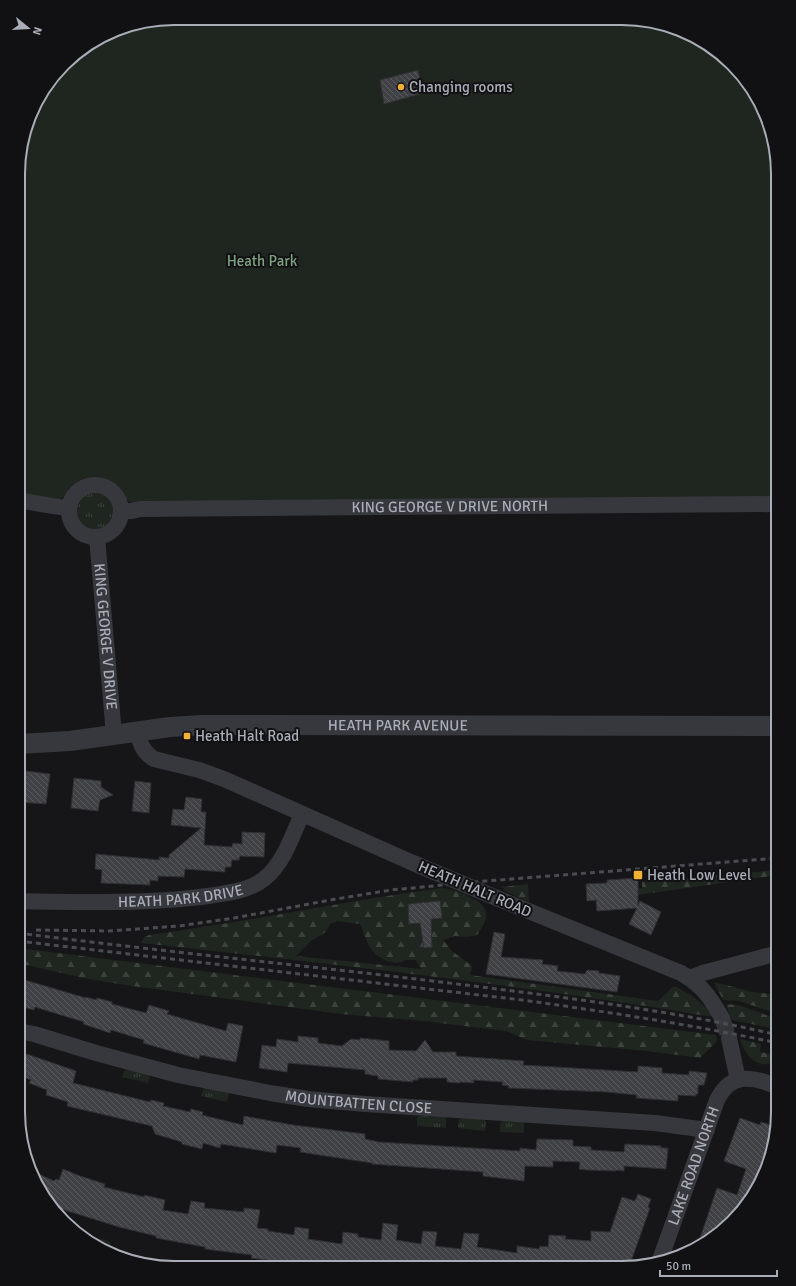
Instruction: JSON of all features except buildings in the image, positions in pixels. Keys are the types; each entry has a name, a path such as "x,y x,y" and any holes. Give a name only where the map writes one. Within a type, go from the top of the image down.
{"street":[{"path":"93,484 109,488 119,501 121,511 117,525 112,531 105,536 88,537 74,528 70,520 68,508 72,496 78,490 93,484"},
{"path":"25,501 68,508"},
{"name":"KING GEORGE V DRIVE NORTH","path":"121,511 132,511 140,508 771,504"},
{"name":"KING GEORGE V DRIVE","path":"97,537 114,735"},
{"name":"HEATH PARK AVENUE","path":"25,744 70,741 137,731 202,725 771,726"},
{"name":"HEATH HALT ROAD","path":"137,731 142,748 148,756 154,759 199,770 224,780 413,863 681,973 700,985 708,994 722,1018"},
{"name":"HEATH PARK DRIVE","path":"25,901 74,902 170,900 239,891 253,886 273,870 286,850 302,814"},
{"path":"690,978 703,973 771,955"},
{"name":"MOUNTBATTEN CLOSE","path":"25,1032 178,1075 292,1096 365,1104 655,1123 707,1130"},
{"path":"729,1038 738,1080 755,1079 771,1084"},
{"name":"LAKE ROAD NORTH","path":"662,1256 722,1091 732,1081 738,1080"}],"green space":[{"name":"Heath Park","path":"164,25 632,25 660,30 679,36 705,50 734,76 746,91 756,108 766,136 771,164 771,501 133,504 112,482 96,477 86,478 77,482 64,496 59,499 45,500 25,497 26,155 36,117 50,91 76,62 91,50 108,40 136,30"},
{"path":"91,490 99,490 107,493 113,499 116,511 113,523 107,529 99,532 91,532 83,529 77,523 74,515 74,507 77,499 83,493"},
{"path":"771,871 771,876 630,896 631,889 642,888 642,882"},
{"path":"528,884 529,902 503,890 504,888 500,887"},
{"path":"442,888 474,899 484,907 486,911 485,922 477,935 468,937 455,936 443,940 452,951 472,966 470,975 658,1001 674,986 696,999 713,1017 642,1005 499,985 356,967 141,943 143,938 149,935","holes":["337,921 360,924 369,946 376,955 387,961 397,963 406,960 416,960 421,969 296,956 311,941 326,932 330,924"]},
{"path":"25,949 716,1035 717,1041 700,1058 647,1051 527,1040 506,1031 423,1021 341,1014 88,979 25,965"},
{"path":"714,982 753,992 771,994 771,1012 739,1001 723,1000"},
{"path":"726,1004 738,1005 771,1017 771,1028 732,1020"},
{"path":"740,1039 761,1044 760,1052 771,1054 769,1064 758,1063 750,1058"},
{"path":"126,1069 148,1074 150,1077 148,1083 122,1077"},
{"path":"204,1087 228,1092 227,1102 201,1096"},
{"path":"417,1117 444,1117 446,1118 446,1128 417,1126"},
{"path":"461,1118 484,1119 486,1122 485,1131 458,1128 459,1120"},
{"path":"502,1121 524,1122 524,1133 500,1132 500,1123"},
{"path":"91,1236 111,1242 109,1246"}],"tunnel":[{"path":"722,1018 729,1038"}],"railway":[{"path":"36,930 109,931 179,926 234,918 391,890 771,859"},
{"path":"25,934 562,997 706,1020 771,1033"},
{"path":"25,942 522,1000 650,1019 771,1042"}],"place":[{"name":"Changing rooms","path":"401,87"},
{"name":"Heath Halt Road","path":"187,736"},
{"name":"Heath Low Level","path":"638,875"}]}
